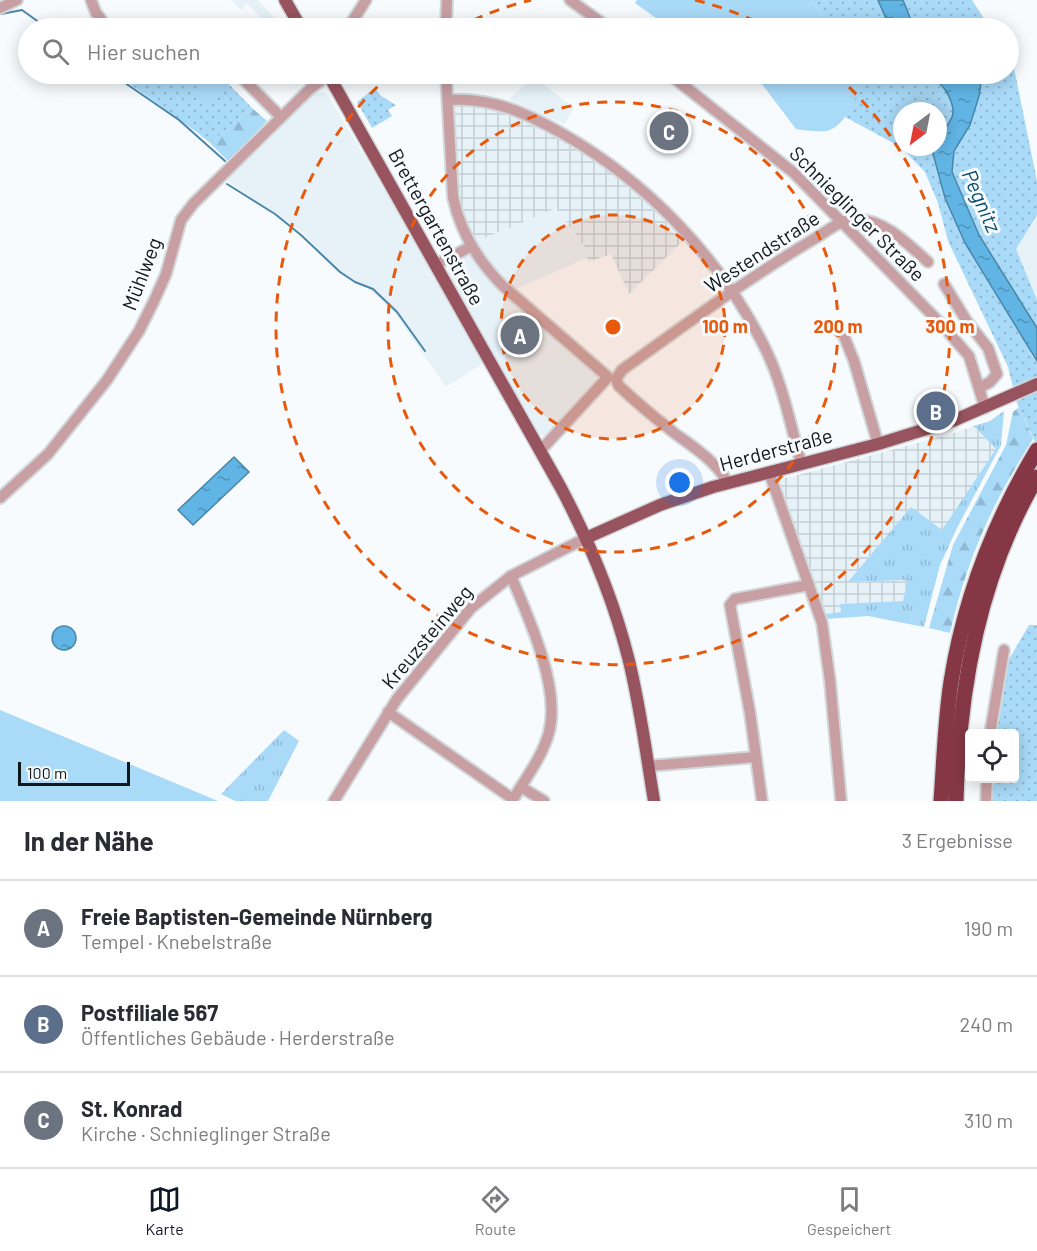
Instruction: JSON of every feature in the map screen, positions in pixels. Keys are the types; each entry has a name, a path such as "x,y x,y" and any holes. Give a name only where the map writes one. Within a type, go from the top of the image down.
{"highway":[{"path":"941,801 951,682 964,620 981,564 996,528 1017,484 1037,450"},
{"path":"956,801 960,725 974,636 997,560 1019,509 1037,477"}],"main road":[{"path":"285,0 296,18"},
{"name":"Brettergartenstraße","path":"334,84 543,456 586,538 616,613 626,648 638,702 654,801"},
{"name":"Herderstraße","path":"586,538 667,502 728,483 878,444 955,420 1037,384"}],"street":[{"path":"0,8 17,0"},
{"path":"91,0 100,18"},
{"path":"354,18 366,0"},
{"path":"446,18 447,0"},
{"path":"570,0 595,18"},
{"path":"248,84 280,117"},
{"name":"Mühlweg","path":"0,498 48,454 107,380 139,331 154,301 166,274 181,220 193,204 314,84"},
{"path":"447,84 453,197 472,246 490,274 612,378 633,399 710,461 728,483"},
{"name":"Schnieglinger Straße","path":"682,84 770,152 843,222 964,349 973,366 985,408"},
{"path":"448,100 486,100 548,125 602,158 649,197 690,237 732,291 762,342 779,383 801,463"},
{"path":"843,222 859,219 885,227 894,232 928,262"},
{"name":"Westendstraße","path":"543,456 612,378 622,370 732,291 786,255 843,222"},
{"path":"435,265 472,246"},
{"path":"944,284 990,354 997,374 990,382 979,388"},
{"path":"835,327 844,336 854,361 878,444"},
{"path":"769,472 822,623 841,801"},
{"name":"Kreuzsteinweg","path":"334,801 388,712 466,613 511,576 586,538"},
{"path":"388,712 512,800 546,741 551,723 552,705 532,628 511,576"},
{"path":"762,801 750,713 730,605 735,599 809,585"},
{"path":"991,729 1004,650"},
{"path":"648,766 756,757"},
{"path":"986,801 987,783"},
{"path":"520,787 544,801"}],"shaded area":[{"path":"231,0 258,0 275,18 261,18 247,3 241,10"},
{"path":"526,84 543,84 574,108 564,124 509,99"},
{"path":"315,93 327,94 433,271 484,363 446,387 394,312 361,283 352,281 329,261 303,233 227,181"},
{"path":"457,103 501,108 575,145 638,191 686,238 629,294 611,254 588,262 588,251 556,208 475,242 457,202 452,108"},
{"path":"556,208 588,251 587,258 513,290 499,278 475,242"},
{"path":"1037,215 1037,300 1016,249"},
{"path":"463,256 473,256 602,375 550,434 543,436 536,432 449,277 450,264"},
{"path":"974,426 996,449 942,531 849,582 907,580 903,601 840,604 841,612 825,614 779,479 781,476 786,478"}],"green space":[{"path":"637,0 811,0 824,18 656,18 635,3"},
{"path":"811,0 972,0 984,18 824,18"},
{"path":"130,84 229,84 252,108 210,143"},
{"path":"208,84 227,84 206,105 196,96"},
{"path":"762,84 862,84 851,107 836,126 826,131 796,129"},
{"path":"862,84 1017,84 1037,181 1037,215 1016,249 1037,300 1037,347 1030,352 1037,363 1037,446 1017,403 1008,367 948,241 938,203 925,172 910,156 947,156 947,102 893,102 893,143 845,117"},
{"path":"375,88 381,96 396,105 388,110 392,116 372,128 357,102"},
{"path":"252,108 267,121 228,161 210,143"},
{"path":"1019,407 1033,439 1005,485 982,532 964,581 950,633 929,628 953,545 1006,445 1013,412"},
{"path":"1004,411 1001,445 940,565 924,627 868,616 826,619 825,614 841,612 840,604 903,601 907,580 848,582 911,507 942,530 996,449 974,426 990,421"},
{"path":"1029,625 1037,625 1037,801 989,801 990,783 1019,783 1019,729 995,729 1004,668"},
{"path":"0,710 218,801 0,801"},
{"path":"284,730 299,741 268,801 235,801 221,794"}],"water":[{"path":"878,0 903,0 910,18 886,18"},
{"path":"940,84 981,84 970,125 954,151 952,172 979,235 1037,328 1037,361 965,243 945,198 934,156 947,156 947,126 953,113 948,94"},
{"path":"234,457 249,472 193,525 178,510"},
{"path":"64,626 69,627 75,633 75,643 69,649 64,650 59,649 53,643 52,638 53,633 59,627"}],"waterway":[{"path":"1,14 22,10 33,18"},
{"path":"127,84 179,120 225,161"},
{"path":"227,184 275,214 340,272 355,282 373,289 397,312 425,351"}],"place":[{"name":"St. Konrad","path":"669,131"},
{"name":"Freie Baptisten-Gemeinde Nürnberg","path":"520,335"},
{"name":"Postfiliale 567","path":"936,411"}],"water label":[{"name":"Pegnitz","path":"981,201"}]}
